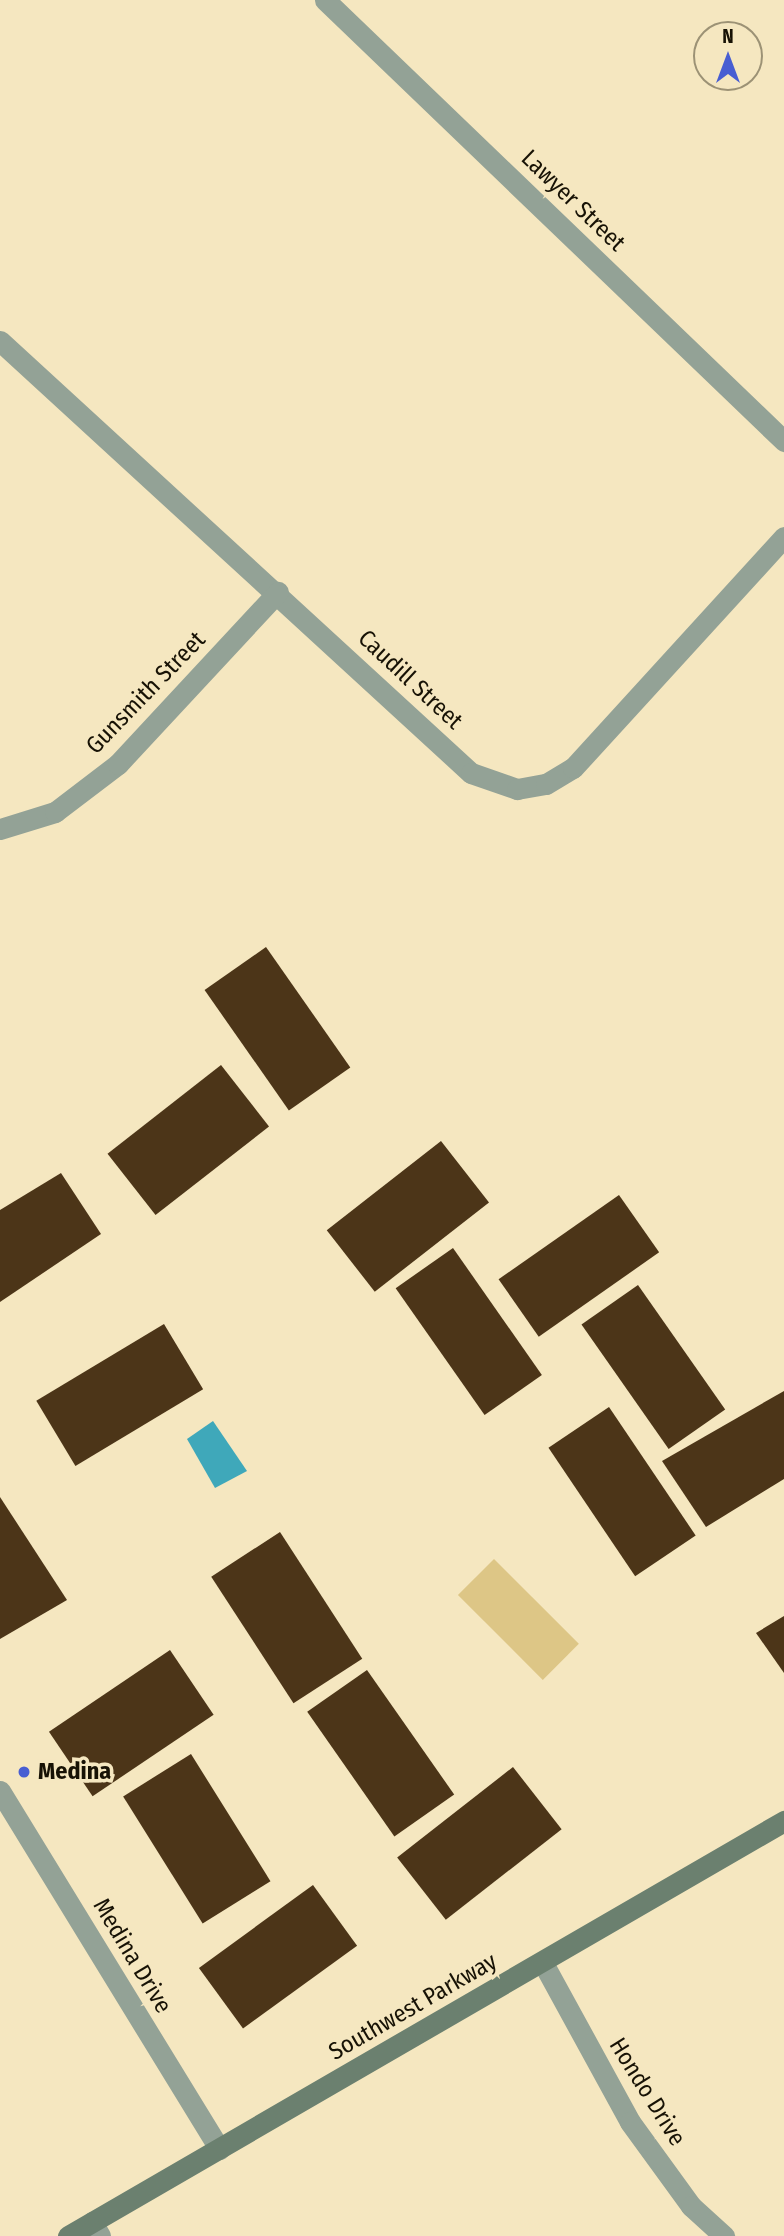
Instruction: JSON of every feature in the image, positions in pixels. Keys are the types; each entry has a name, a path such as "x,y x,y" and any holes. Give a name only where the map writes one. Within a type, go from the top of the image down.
{"main road":[{"name":"Southwest Parkway","path":"68,2236 96,2229 219,2149 784,1821"}],"street":[{"name":"Lawyer Street","path":"325,0 784,441"},
{"name":"Caudill Street","path":"0,341 278,592 471,773 517,789 546,784 573,768 784,537"},
{"name":"Gunsmith Street","path":"0,829 55,812 118,764 278,592"},
{"name":"Medina Drive","path":"0,1791 219,2149"},
{"name":"Hondo Drive","path":"543,1963 630,2122 691,2206 724,2236"}],"shaded area":[{"path":"494,1559 579,1644 543,1680 458,1595"}],"water":[{"path":"213,1421 247,1471 215,1488 187,1439"}],"building":[{"path":"266,947 350,1067 289,1110 205,990"},
{"path":"221,1065 269,1126 156,1215 108,1154"},
{"path":"441,1141 489,1202 375,1292 327,1230"},
{"path":"61,1173 101,1234 0,1302 0,1210"},
{"path":"619,1195 659,1252 539,1337 499,1279"},
{"path":"453,1248 542,1375 485,1415 396,1288"},
{"path":"638,1285 725,1410 669,1449 581,1325"},
{"path":"164,1324 203,1389 75,1466 36,1401"},
{"path":"784,1391 784,1479 706,1527 662,1461"},
{"path":"609,1407 696,1536 635,1576 548,1448"},
{"path":"0,1497 67,1600 0,1639"},
{"path":"280,1532 362,1659 293,1703 211,1577"},
{"path":"784,1616 784,1673 756,1633"},
{"path":"170,1650 214,1715 93,1796 49,1732"},
{"path":"367,1670 454,1795 394,1836 307,1712"},
{"path":"191,1754 270,1881 203,1924 123,1796"},
{"path":"513,1767 562,1829 446,1920 397,1858"},
{"path":"313,1885 357,1946 243,2029 199,1968"}],"place":[{"name":"Medina","path":"24,1772"}]}
